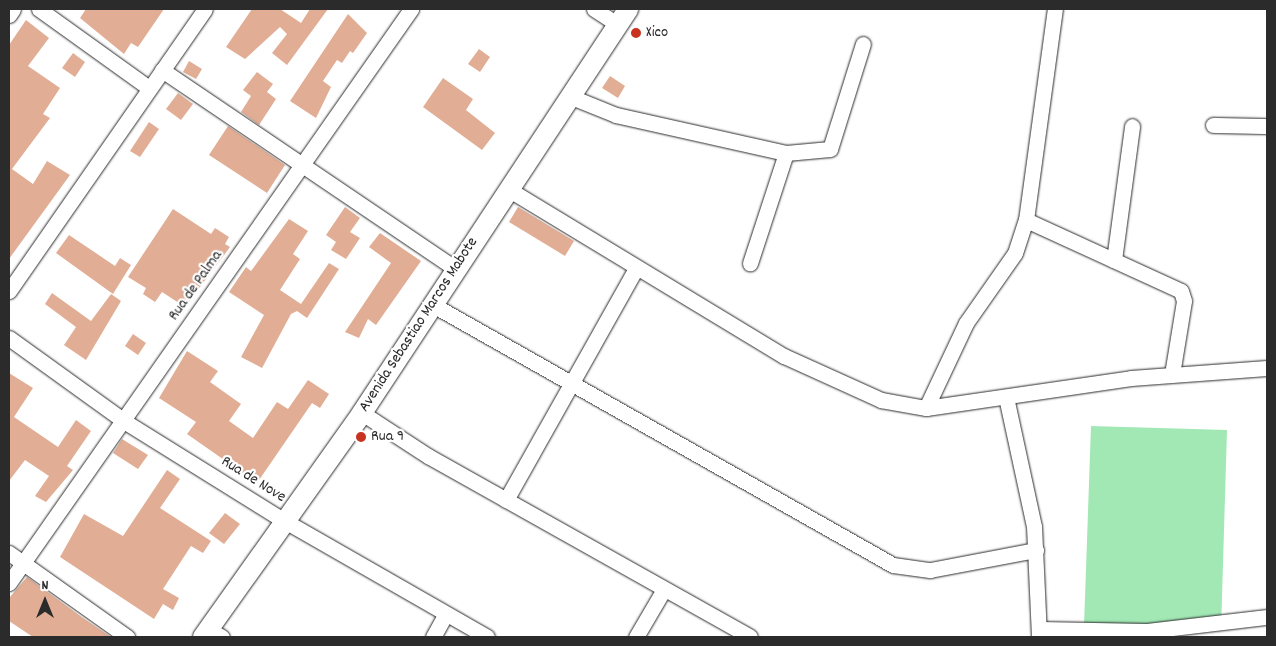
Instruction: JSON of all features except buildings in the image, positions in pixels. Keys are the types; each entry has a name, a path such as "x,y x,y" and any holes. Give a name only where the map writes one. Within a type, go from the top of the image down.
{"main road":[{"name":"Avenida Sebastiao Marcos Mabote","path":"211,635 283,520 362,413 622,17"}],"street":[{"path":"9,15 13,9"},
{"path":"39,9 149,88"},
{"path":"9,291 205,9"},
{"name":"Rua de Palma","path":"9,583 411,9"},
{"path":"594,9 622,17"},
{"path":"926,408 966,323 1015,253 1026,220 1054,9"},
{"path":"569,96 616,115 786,153 830,149 863,44"},
{"path":"162,70 300,166 456,269"},
{"path":"1213,125 1267,126"},
{"path":"1114,260 1132,126"},
{"path":"750,263 786,153"},
{"path":"508,189 635,270 784,356 854,390 926,408 1172,374 1266,367"},
{"path":"1026,220 1185,295 1172,374"},
{"path":"506,500 635,270"},
{"path":"433,305 569,386 892,565 930,570 1036,550"},
{"name":"Rua de Nove","path":"9,338 124,420 283,520 488,637"},
{"path":"1006,397 1024,467 1036,550 1039,633 1146,634 1267,617"},
{"path":"362,413 506,500 663,591 750,637"},
{"path":"9,553 127,637"},
{"path":"636,637 663,591"},
{"path":"433,637 446,614"}],"green space":[{"path":"1091,426 1227,430 1221,630 1084,626"}],"place":[{"name":"Xico","path":"636,33"},
{"name":"Rua 9","path":"361,437"}]}
